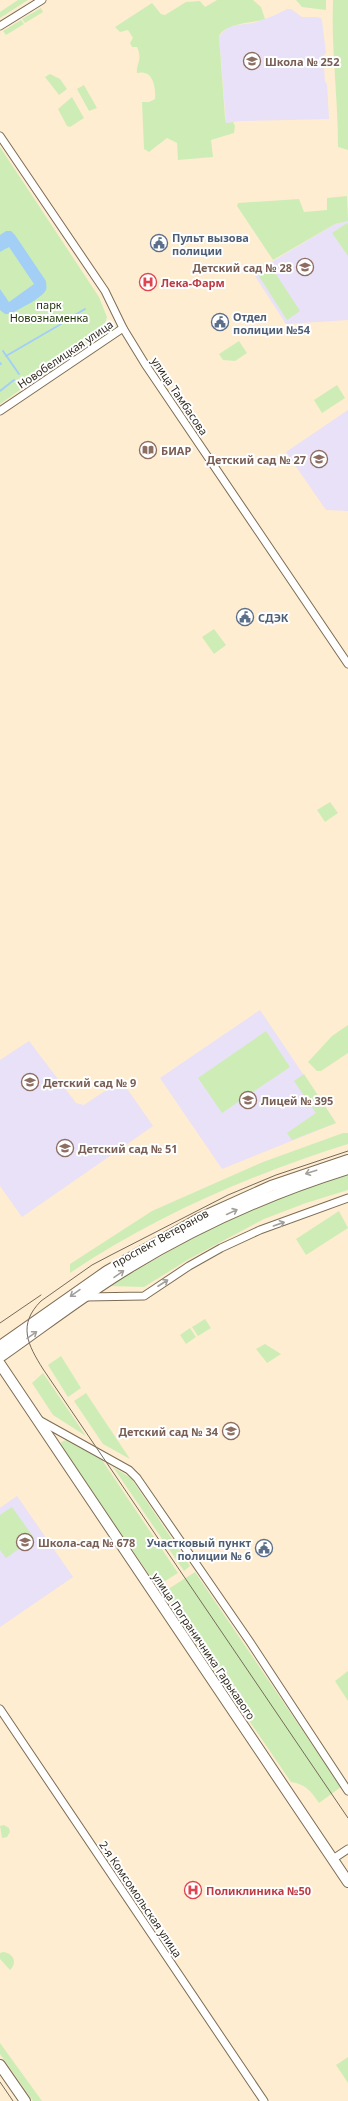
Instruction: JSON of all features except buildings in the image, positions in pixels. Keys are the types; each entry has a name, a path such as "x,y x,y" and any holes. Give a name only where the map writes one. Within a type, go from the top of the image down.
{"main road":[{"name":"проспект Ветеранов","path":"0,1346 107,1271 200,1218 271,1186 348,1160"},
{"name":"проспект Ветеранов","path":"0,1357 129,1267 205,1225 273,1194 348,1169"},
{"name":"улица Пограничника Гарькавого","path":"0,1364 348,1882"},
{"path":"0,2065 25,2101"}],"street":[{"path":"0,26 42,0"},
{"name":"улица Тамбасова","path":"0,136 105,291 123,328 348,664"},
{"name":"Новобелицкая улица","path":"0,411 123,328"},
{"path":"86,1297 144,1296 221,1248 260,1230 348,1198"},
{"path":"38,1420 125,1468 137,1478 250,1642 348,1791"},
{"name":"2-я Комсомольская улица","path":"0,1709 264,2101"},
{"path":"333,1859 348,1849"}],"shaded area":[{"name":"Школа № 252","path":"287,9 291,9 302,17 321,18 326,53 324,55 324,67 325,82 327,84 329,119 241,121 226,123 219,36 229,26 253,23"},
{"name":"Детский сад № 28","path":"348,221 348,320 286,324 253,273 335,224"},
{"name":"Детский сад № 27","path":"348,410 348,511 326,510 286,452"},
{"name":"Лицей № 395","path":"260,1010 336,1123 222,1169 160,1078"},
{"name":"Детский сад № 51","path":"29,1041 76,1103 84,1105 121,1080 153,1126 22,1217 0,1186 0,1060"},
{"name":"Школа-сад № 678","path":"17,1496 73,1577 0,1627 0,1508"}],"green space":[{"path":"18,0 28,0 0,18 0,12"},
{"path":"217,0 253,0 261,7 265,19 233,26 223,31 219,36 225,117 226,123 233,122 235,126 234,133 211,140 213,157 178,160 177,143 167,138 149,152 144,149 142,102 149,102 155,99 154,83 147,74 137,73 139,51 137,47 132,47 130,43 133,38 128,30 120,32 115,27 152,3 161,14 165,15 186,2 200,1 205,7"},
{"path":"296,0 326,0 326,10 302,7"},
{"path":"333,0 348,0 348,150 338,147 333,37"},
{"path":"41,8 43,12 25,23 22,19"},
{"path":"21,20 24,24 6,35 3,31"},
{"path":"50,74 60,79 67,89 59,95 45,77"},
{"path":"84,85 97,108 89,111 77,89"},
{"path":"72,97 84,118 70,127 67,126 58,109"},
{"name":"парк Новознаменка","path":"0,147 99,297 107,317 102,333 0,404"},
{"path":"347,196 348,221 335,224 273,260 237,206 238,203 299,199 304,212 327,210 327,198"},
{"path":"347,223 348,225 348,256 332,233"},
{"path":"270,265 300,311 287,320 257,273"},
{"path":"239,341 247,353 235,361 223,360 219,354"},
{"path":"337,385 345,398 322,413 314,400"},
{"path":"214,629 226,645 214,654 202,637"},
{"path":"330,802 338,813 325,822 317,810"},
{"path":"348,1025 348,1053 321,1071 317,1071 308,1062 332,1036"},
{"path":"266,1031 290,1067 222,1113 198,1078"},
{"path":"304,1074 336,1123 292,1140 287,1133 316,1113 294,1081"},
{"path":"343,1133 348,1133 348,1144 240,1183 169,1215 135,1233 70,1273 70,1264 152,1211 263,1162"},
{"path":"348,1173 348,1190 306,1203 264,1219 189,1259 144,1287 109,1286 210,1228 287,1193"},
{"path":"339,1211 348,1228 306,1255 296,1239"},
{"path":"205,1319 211,1328 198,1336 192,1327"},
{"path":"190,1328 196,1337 186,1344 180,1335"},
{"path":"265,1344 281,1354 267,1363 256,1349"},
{"path":"61,1356 81,1388 68,1397 48,1365"},
{"path":"43,1373 86,1436 53,1415 32,1383"},
{"path":"86,1393 130,1459 103,1444 74,1401"},
{"path":"66,1440 102,1460 178,1573 157,1586 62,1447 61,1442"},
{"path":"113,1467 131,1478 190,1566 184,1571"},
{"path":"12,1507 34,1538 6,1558 0,1550 0,1515"},
{"path":"195,1572 341,1787 319,1803 304,1786 291,1782 162,1593"},
{"path":"348,1671 348,1701 335,1681"},
{"path":"4,1825 9,1828 10,1832 7,1837 2,1838 0,1826"},
{"path":"3,1952 9,1954 13,1958 14,1964 10,1970 0,1959 0,1953"},
{"path":"0,2043 42,2101 33,2101 0,2054"},
{"path":"348,2057 348,2083 336,2065"}],"water":[{"path":"6,231 11,231 15,235 46,281 46,290 40,297 10,314 5,314 0,310 0,289 9,302 34,284 9,247 0,252 0,235"}],"waterway":[{"path":"68,319 85,309"},
{"path":"6,356 61,324"},
{"path":"3,351 19,374"},
{"path":"0,391 14,380"}],"tram line":[{"path":"348,1151 276,1175 228,1195 92,1265 41,1301 29,1318 27,1327 29,1343 43,1369 348,1818"},
{"path":"0,1323 41,1295"},
{"path":"0,2082 13,2101"}],"place":[{"name":"Школа № 252","path":"252,61"},
{"name":"Пульт вызова полиции","path":"159,243"},
{"name":"Детский сад № 28","path":"305,267"},
{"name":"Лека-Фарм","path":"148,282"},
{"name":"Отдел полиции №54","path":"220,322"},
{"name":"БИАР","path":"148,450"},
{"name":"Детский сад № 27","path":"319,459"},
{"name":"СДЭК","path":"245,617"},
{"name":"Детский сад № 9","path":"30,1082"},
{"name":"Лицей № 395","path":"248,1100"},
{"name":"Детский сад № 51","path":"65,1148"},
{"name":"Детский сад № 34","path":"231,1431"},
{"name":"Школа-сад № 678","path":"25,1542"},
{"name":"Участковый пункт полиции № 6","path":"264,1548"},
{"name":"Поликлиника №50","path":"193,1890"}]}
